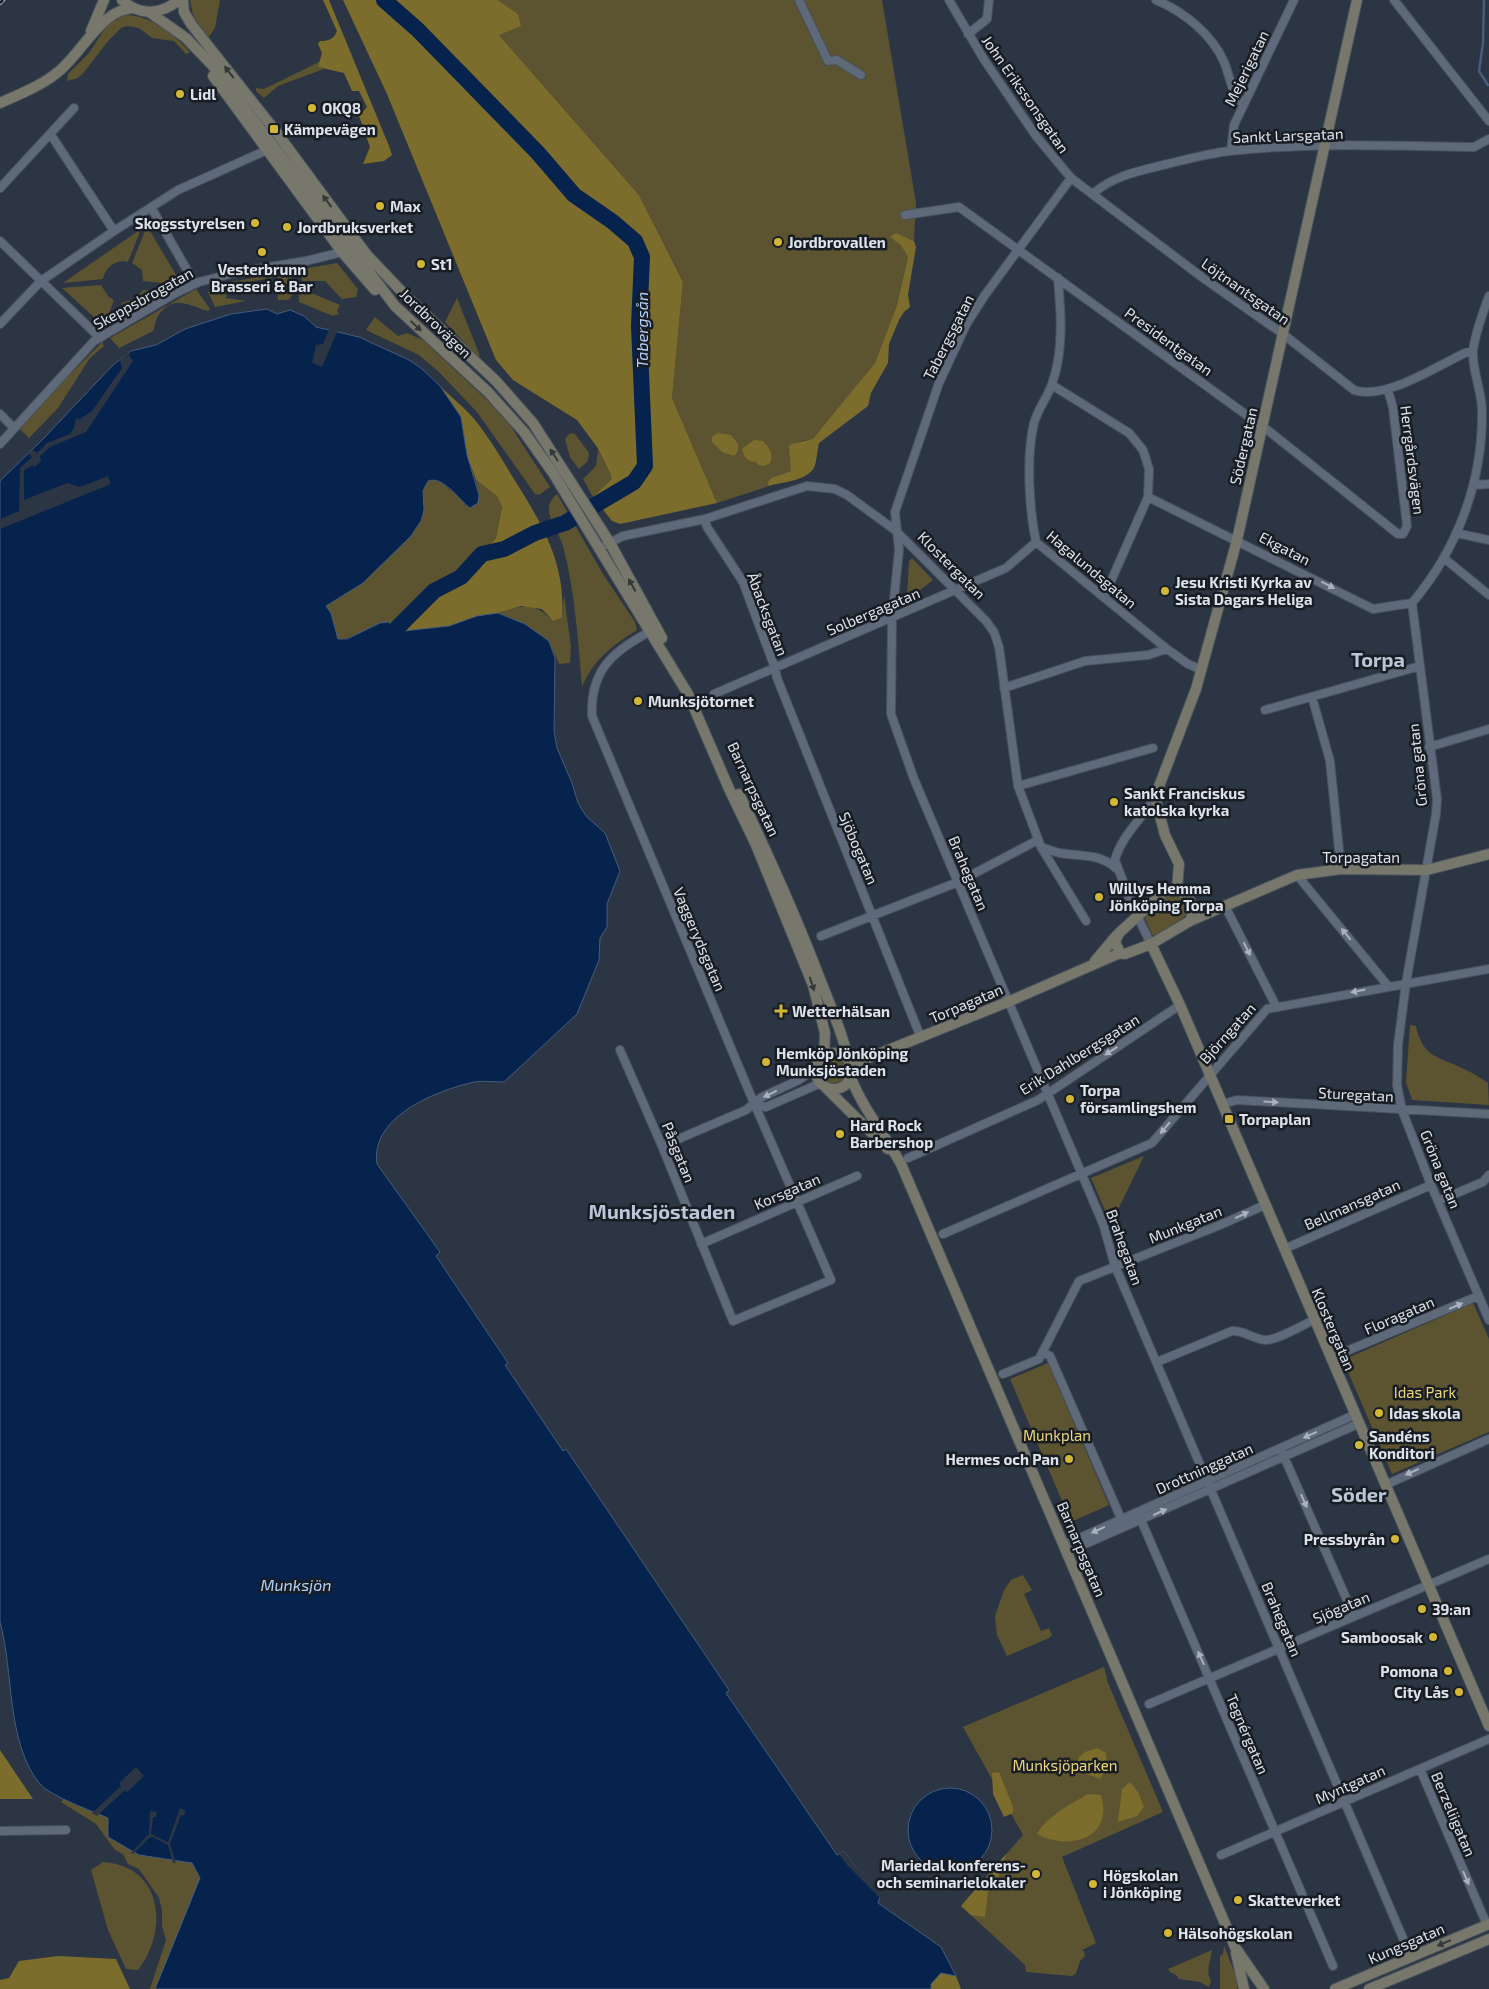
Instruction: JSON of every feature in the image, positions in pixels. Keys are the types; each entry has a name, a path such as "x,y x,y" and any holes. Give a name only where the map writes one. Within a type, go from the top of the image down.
{"main road":[{"path":"83,47 104,0"},
{"name":"Jordbrovägen","path":"122,0 134,8 149,12 172,27 198,50 232,90 395,306 488,392 524,432 598,549"},
{"path":"149,12 165,9 178,0"},
{"name":"Jordbrovägen","path":"183,0 184,12 191,24 274,129 368,255 405,296 496,381 533,423 610,543"},
{"name":"Södergatan","path":"1155,797 1202,670 1237,540 1357,0"},
{"path":"0,103 43,83 70,62 109,17 122,10 134,8"},
{"path":"198,50 229,100 342,252 373,288 395,306"},
{"name":"Barnarpsgatan","path":"610,543 653,630 688,694 798,946 813,985 825,1033 824,1056"},
{"name":"Barnarpsgatan","path":"598,549 653,630 701,708 811,956 850,1062"},
{"path":"1155,797 1162,827 1179,864 1177,890"},
{"name":"Torpagatan","path":"1190,921 1297,875 1341,869 1426,870 1489,854"},
{"path":"1177,890 1186,894 1191,900 1192,908 1190,921 1151,944 1125,954 1120,952 1115,942 1119,933 1163,894 1177,890"},
{"path":"1192,908 1210,913"},
{"name":"Torpagatan","path":"1091,965 1119,933"},
{"name":"Klostergatan","path":"1151,944 1210,1074 1356,1420 1489,1726"},
{"name":"Torpagatan","path":"850,1062 921,1038 1120,952"},
{"path":"836,1053 850,1062 851,1078 839,1088 823,1085 817,1076 816,1068 824,1056 836,1053"},
{"name":"Barnarpsgatan","path":"851,1078 860,1100 904,1161 1235,1947 1244,1989"},
{"name":"Barnarpsgatan","path":"823,1085 904,1161"},
{"name":"Kungsgatan","path":"1335,1989 1488,1925"},
{"name":"Kungsgatan","path":"1369,1989 1489,1939"},
{"name":"Barnarpsgatan","path":"1235,1947 1264,1989"}],"street":[{"path":"799,0 828,61 837,60 861,75"},
{"name":"John Erikssonsgatan","path":"949,0 968,34 1047,151 1072,178 1094,193"},
{"path":"968,34 986,19 989,0"},
{"path":"1156,0 1185,17 1208,37 1225,62 1234,92 1242,104"},
{"name":"Mejerigatan","path":"1231,151 1232,131 1242,104 1294,0"},
{"path":"1394,0 1489,121"},
{"path":"0,188 74,108"},
{"path":"51,135 114,231"},
{"name":"Sankt Larsgatan","path":"1094,193 1102,186 1118,178 1142,170 1231,151 1325,147 1474,147 1489,139"},
{"path":"0,324 41,281 114,231 178,190 267,150"},
{"name":"Tabergsgatan","path":"895,530 895,512 929,410 949,358 985,295 1072,178"},
{"name":"Löjtnantsgatan","path":"1094,193 1203,278 1283,334 1354,390 1361,392 1388,390"},
{"path":"151,207 195,284"},
{"name":"Presidentgatan","path":"905,215 959,207 1019,248 1263,426 1396,532 1403,534"},
{"path":"0,242 100,338"},
{"name":"Skeppsbrogatan","path":"0,444 94,341 174,294 195,284 255,267 306,261 342,252"},
{"name":"Hagalundsgatan","path":"1058,278 1061,337 1052,385 1039,410 1032,439 1031,479 1036,542 1168,649 1188,664 1202,670"},
{"path":"1412,603 1445,560 1474,485 1482,430 1482,408 1473,351 1489,296"},
{"path":"1388,390 1473,351"},
{"path":"1052,385 1122,427 1137,441 1146,458 1149,469 1148,497 1104,597"},
{"name":"Herrgårdsvägen","path":"1388,390 1393,408 1407,526 1403,534"},
{"path":"0,414 14,428"},
{"path":"1474,485 1489,484"},
{"name":"Klostergatan","path":"598,549 622,536 704,519 806,486 819,486 847,494 895,530 957,590 994,632 999,647 1018,786 1040,844 1086,921"},
{"name":"Ekgatan","path":"1148,497 1373,609 1412,603"},
{"name":"Åbacksgatan","path":"704,519 707,527 743,582 775,668"},
{"name":"Brahegatan","path":"895,530 899,550 892,618 892,714 914,779 1104,1224 1115,1266 1411,1957"},
{"path":"1456,533 1489,540"},
{"name":"Solbergagatan","path":"714,694 1006,568 1036,542"},
{"path":"1445,560 1489,595"},
{"name":"Gröna gatan","path":"1412,603 1437,799 1406,982 1397,1053 1397,1085 1402,1110 1431,1185 1489,1320"},
{"name":"Vaggerydsgatan","path":"653,630 616,653 603,666 592,695 592,716 755,1105 832,1280 733,1321"},
{"path":"1004,688 1085,661 1148,655 1168,649"},
{"path":"1265,710 1420,666"},
{"name":"Sjöbogatan","path":"775,668 784,697 921,1038"},
{"path":"1312,696 1330,761 1341,869"},
{"path":"1430,747 1489,729"},
{"path":"1018,786 1153,748"},
{"path":"1151,944 1115,860 1122,842 1147,812 1155,797"},
{"path":"821,936 958,882 1040,844 1059,853 1098,857 1109,861 1117,868"},
{"path":"1297,875 1388,986"},
{"path":"1225,906 1276,1006"},
{"name":"Björngatan","path":"943,1234 1152,1143 1267,1009 1406,982 1489,970"},
{"name":"Erik Dahlbergsgatan","path":"904,1161 1038,1100 1180,1005"},
{"name":"Påsgatan","path":"620,1050 662,1146 733,1321"},
{"path":"662,1146 755,1105 762,1097 799,1080 816,1068"},
{"path":"755,1105 766,1107 823,1085"},
{"name":"Sturegatan","path":"1222,1104 1237,1100 1489,1114"},
{"path":"1438,1201 1483,1182 1489,1175"},
{"name":"Korsgatan","path":"701,1244 857,1176"},
{"name":"Bellmansgatan","path":"1284,1249 1431,1185"},
{"name":"Munkgatan","path":"1043,1352 1079,1281 1265,1205"},
{"name":"Floragatan","path":"1330,1358 1478,1296"},
{"path":"1157,1362 1232,1331 1240,1331 1255,1338 1268,1340 1314,1320"},
{"path":"1003,1374 1039,1359 1043,1352 1050,1356 1123,1524"},
{"name":"Drottninggatan","path":"1066,1549 1123,1524 1208,1481 1280,1448 1356,1420"},
{"name":"Drottninggatan","path":"1139,1516 1211,1489 1284,1457 1356,1420"},
{"path":"1385,1485 1489,1439"},
{"path":"1280,1448 1354,1616"},
{"name":"Tegnérgatan","path":"1139,1516 1333,1966"},
{"name":"Sjögatan","path":"1149,1704 1489,1559"},
{"name":"Myntgatan","path":"1221,1855 1489,1739"},
{"name":"Berzeliigatan","path":"1420,1768 1488,1925"},
{"path":"0,1832 66,1830"}],"green space":[{"path":"190,0 220,0 215,28 208,38 194,20"},
{"name":"Jordbrovallen","path":"498,0 882,0 916,203 914,241 896,233 908,257 897,305 875,363 813,443 806,440 792,444 791,471 771,478 767,483 769,486 717,503 672,398 683,282 639,195 499,35 518,14"},
{"path":"125,15 143,18 161,27 190,52 186,54 174,41 152,38 139,28 127,26 121,28 108,41 78,78 67,81 68,74 89,53 108,24"},
{"path":"321,61 318,67 324,69 278,86 264,98 256,91 256,88 264,89"},
{"path":"147,226 182,285 143,281 142,270 132,263"},
{"path":"141,229 128,262 124,261 112,265 106,271 103,279 63,283"},
{"path":"337,263 358,289 356,297 342,299 325,281 302,281 300,272 293,274 291,285 299,288 288,300 278,300 277,291 282,285 283,279 275,277 227,286 226,298 246,301 215,307 208,292 212,290 214,285"},
{"path":"101,285 108,296 114,300 104,326 62,288"},
{"path":"196,289 210,309 208,311 188,304 175,303 169,305 158,316 153,331 119,348 110,338"},
{"path":"143,290 170,291 113,325 122,303 136,298"},
{"path":"309,292 340,305 337,311 339,314 333,316 299,302 299,295"},
{"path":"457,298 480,356 477,356 445,322"},
{"path":"375,317 398,336 407,333 423,340 486,399 510,425 550,487 539,495 535,494 477,412 439,372 419,355 366,330"},
{"path":"102,342 104,346 90,358 58,408 29,438 18,427"},
{"path":"570,433 575,434 589,453 588,461 579,469 570,457 565,439"},
{"path":"598,450 613,479 593,497 583,479 596,466"},
{"path":"432,479 441,482 450,490 479,495 476,480 497,496 502,507 496,538 461,577 434,591 397,628 388,622 351,637 338,639 331,613 326,606 363,583 421,521 424,510 423,487"},
{"path":"557,494 603,574 635,622 637,630 620,641 598,661 582,687 576,616 570,581 561,539 549,512 549,506"},
{"path":"912,558 933,580 913,596 907,596 909,561"},
{"path":"564,595 571,647 570,663 559,664 549,641 525,624 498,613 528,606 540,610 553,621 562,618"},
{"path":"1171,896 1182,900 1188,912 1179,923 1153,936 1144,916 1165,898"},
{"path":"1410,1025 1416,1026 1423,1045 1435,1056 1459,1066 1488,1083 1489,1105 1412,1100 1406,1082"},
{"path":"835,1057 846,1065 847,1073 843,1081 830,1084 823,1079 821,1067 826,1060"},
{"path":"1144,1156 1111,1224 1091,1178"},
{"name":"Idas Park","path":"1473,1303 1489,1339 1489,1432 1392,1474 1343,1360"},
{"name":"Munkplan","path":"1048,1363 1109,1505 1071,1522 1010,1379"},
{"path":"1023,1575 1032,1590 1024,1594 1041,1631 1049,1628 1052,1635 1007,1656 997,1635 995,1616 1004,1590 1011,1580"},
{"name":"Munksjöparken","path":"1104,1667 1108,1683 1163,1812 1062,1857 1096,1943 1082,1950 1085,1956 1080,1961 1076,1973 1072,1976 1026,1972 1025,1965 961,1906 1023,1835 963,1727"},
{"path":"69,1793 215,1818 180,1989 150,1989 166,1940 162,1926 162,1910 159,1898 139,1869 128,1864 123,1854 115,1850 96,1824 61,1802"},
{"path":"103,1862 123,1866 138,1875 149,1887 155,1902 154,1937 148,1954 138,1970 126,1969 108,1930 91,1870"},
{"path":"1224,1946 1238,1981 1237,1989 1220,1989 1220,1956 1223,1954"},
{"path":"1212,1950 1208,1969 1211,1981 1209,1987 1200,1982 1179,1979 1168,1969"}],"shaded area":[{"path":"323,0 329,0 389,146 392,155 384,161 363,164 370,147 359,116 367,107 359,91 352,91 344,73 318,67 322,53 318,44 320,41 331,39 337,31"},
{"path":"343,0 498,0 518,14 521,26 499,35 639,195 683,282 672,398 717,503 620,524 612,521 593,497 612,479 597,447 577,420 513,380 496,360 387,94"},
{"path":"896,233 914,241 916,247 908,295 910,307 899,320 889,344 888,363 871,393 868,406 819,443 815,465 810,472 800,478 769,486 767,483 771,478 791,471 789,447 791,444 813,439 875,363 897,305 908,257 901,245 890,237"},
{"path":"440,386 467,411 481,428 498,453 545,533 552,549 561,582 562,618 553,621 542,609 521,606 498,613 477,616 449,626 404,631 397,628 434,591 461,577 496,538 502,507 497,496 476,480 467,455 461,417"},
{"path":"718,433 731,435 738,444 738,451 734,456 722,452 712,442 712,437"},
{"path":"754,440 763,441 769,448 771,453 770,463 764,466 758,465 756,462 750,461 745,457 742,449"},
{"path":"1097,1748 1106,1753 1106,1767 1100,1779 1084,1773 1077,1767 1079,1757 1085,1752"},
{"path":"0,1750 33,1799 0,1799"},
{"path":"999,1772 1013,1807 1013,1813 1004,1817 993,1794 992,1773"},
{"path":"1130,1782 1138,1792 1144,1807 1137,1816 1118,1822 1122,1789"},
{"path":"1088,1794 1101,1795 1103,1810 1101,1822 1095,1831 1075,1841 1049,1839 1037,1834 1052,1817"},
{"path":"1006,1854 1002,1871 988,1890 985,1917 971,1915 961,1906"},
{"path":"58,1956 116,1959 130,1989 0,1989 0,1980 9,1978 19,1961"},
{"path":"941,1973 956,1976 961,1989 931,1989 931,1984"}],"water":[{"name":"Munksjön","path":"267,309 277,314 290,310 304,316 316,327 359,337 409,360 422,369 440,386 461,417 467,455 479,495 478,503 470,508 445,485 434,480 428,481 423,491 424,510 421,521 411,536 363,583 326,606 331,613 338,639 347,639 380,623 388,622 404,631 449,626 477,616 498,613 525,624 549,641 555,658 554,731 557,748 572,783 578,803 586,816 605,833 620,871 607,904 607,927 600,938 599,960 577,1014 504,1082 478,1082 455,1087 422,1100 407,1110 383,1133 377,1148 377,1164 440,1252 436,1256 508,1363 505,1365 563,1451 566,1449 729,1690 726,1693 837,1855 844,1851 854,1865 882,1892 878,1903 941,1947 956,1976 941,1973 931,1984 931,1989 155,1989 200,1878 192,1863 139,1855 108,1837 108,1818 45,1789 29,1767 21,1748 12,1706 0,1622 0,481 113,365 131,351 156,345 185,329 231,314"},
{"path":"950,1788 966,1791 980,1800 989,1814 992,1830 989,1846 980,1860 966,1869 950,1872 934,1869 920,1860 911,1846 908,1830 911,1814 920,1800 934,1791"}],"pier":[{"path":"329,330 338,330 322,367 312,363 316,345 323,344"},
{"path":"129,352 129,356 133,361 86,432 50,447 40,456 41,461 35,467 33,465 24,470 24,500 67,483 80,487 108,476 111,484 0,529 0,519 19,511 20,468 32,457 29,454 33,450 37,453 47,443 70,434 74,428 76,418 80,419 92,411 122,368 120,360"},
{"path":"136,1767 144,1776 127,1792 125,1790 97,1816 92,1813 121,1786 119,1783"},
{"path":"180,1808 186,1811 184,1816 181,1815 170,1844 176,1863 173,1863 168,1845 153,1837 149,1838 133,1854 131,1853 149,1834 150,1811 157,1812 156,1817 153,1817 151,1834 168,1842"},
{"path":"844,1851 854,1865 884,1893 881,1899 847,1865 839,1854"}],"waterway":[{"name":"Tabergsån","path":"384,0 418,30 538,153 574,195 613,222 635,241 642,257 639,326 645,466 634,482 565,523 535,533 504,549 482,554 461,577 434,591 397,628"},
{"path":"1484,0 1483,43 1479,71 1488,85"}],"railway":[{"path":"0,3 3,0"}],"place":[{"name":"Lidl","path":"180,94"},
{"name":"OKQ8","path":"312,108"},
{"name":"Kämpevägen","path":"274,129"},
{"name":"Max","path":"380,206"},
{"name":"Skogsstyrelsen","path":"255,223"},
{"name":"Jordbruksverket","path":"287,227"},
{"name":"Jordbrovallen","path":"778,242"},
{"name":"Vesterbrunn Brasseri & Bar","path":"262,252"},
{"name":"St1","path":"421,264"},
{"name":"Jesu Kristi Kyrka av Sista Dagars Heliga","path":"1165,591"},
{"name":"Munksjötornet","path":"638,701"},
{"name":"Sankt Franciskus katolska kyrka","path":"1114,802"},
{"name":"Willys Hemma Jönköping Torpa","path":"1099,897"},
{"name":"Wetterhälsan","path":"781,1011"},
{"name":"Hemköp Jönköping Munksjöstaden","path":"766,1062"},
{"name":"Torpa församlingshem","path":"1070,1099"},
{"name":"Torpaplan","path":"1229,1119"},
{"name":"Hard Rock Barbershop","path":"840,1134"},
{"name":"Idas skola","path":"1379,1413"},
{"name":"Sandéns Konditori","path":"1359,1445"},
{"name":"Hermes och Pan","path":"1069,1459"},
{"name":"Pressbyrån","path":"1395,1539"},
{"name":"39:an","path":"1422,1609"},
{"name":"Samboosak","path":"1433,1637"},
{"name":"Pomona","path":"1448,1671"},
{"name":"City Lås","path":"1459,1692"},
{"name":"Mariedal konferens- och seminarielokaler","path":"1036,1874"},
{"name":"Högskolan i Jönköping","path":"1093,1884"},
{"name":"Skatteverket","path":"1238,1900"},
{"name":"Hälsohögskolan","path":"1168,1933"}],"district":[{"name":"Torpa","path":"1378,659"},
{"name":"Munksjöstaden","path":"662,1211"},
{"name":"Söder","path":"1359,1494"}]}
